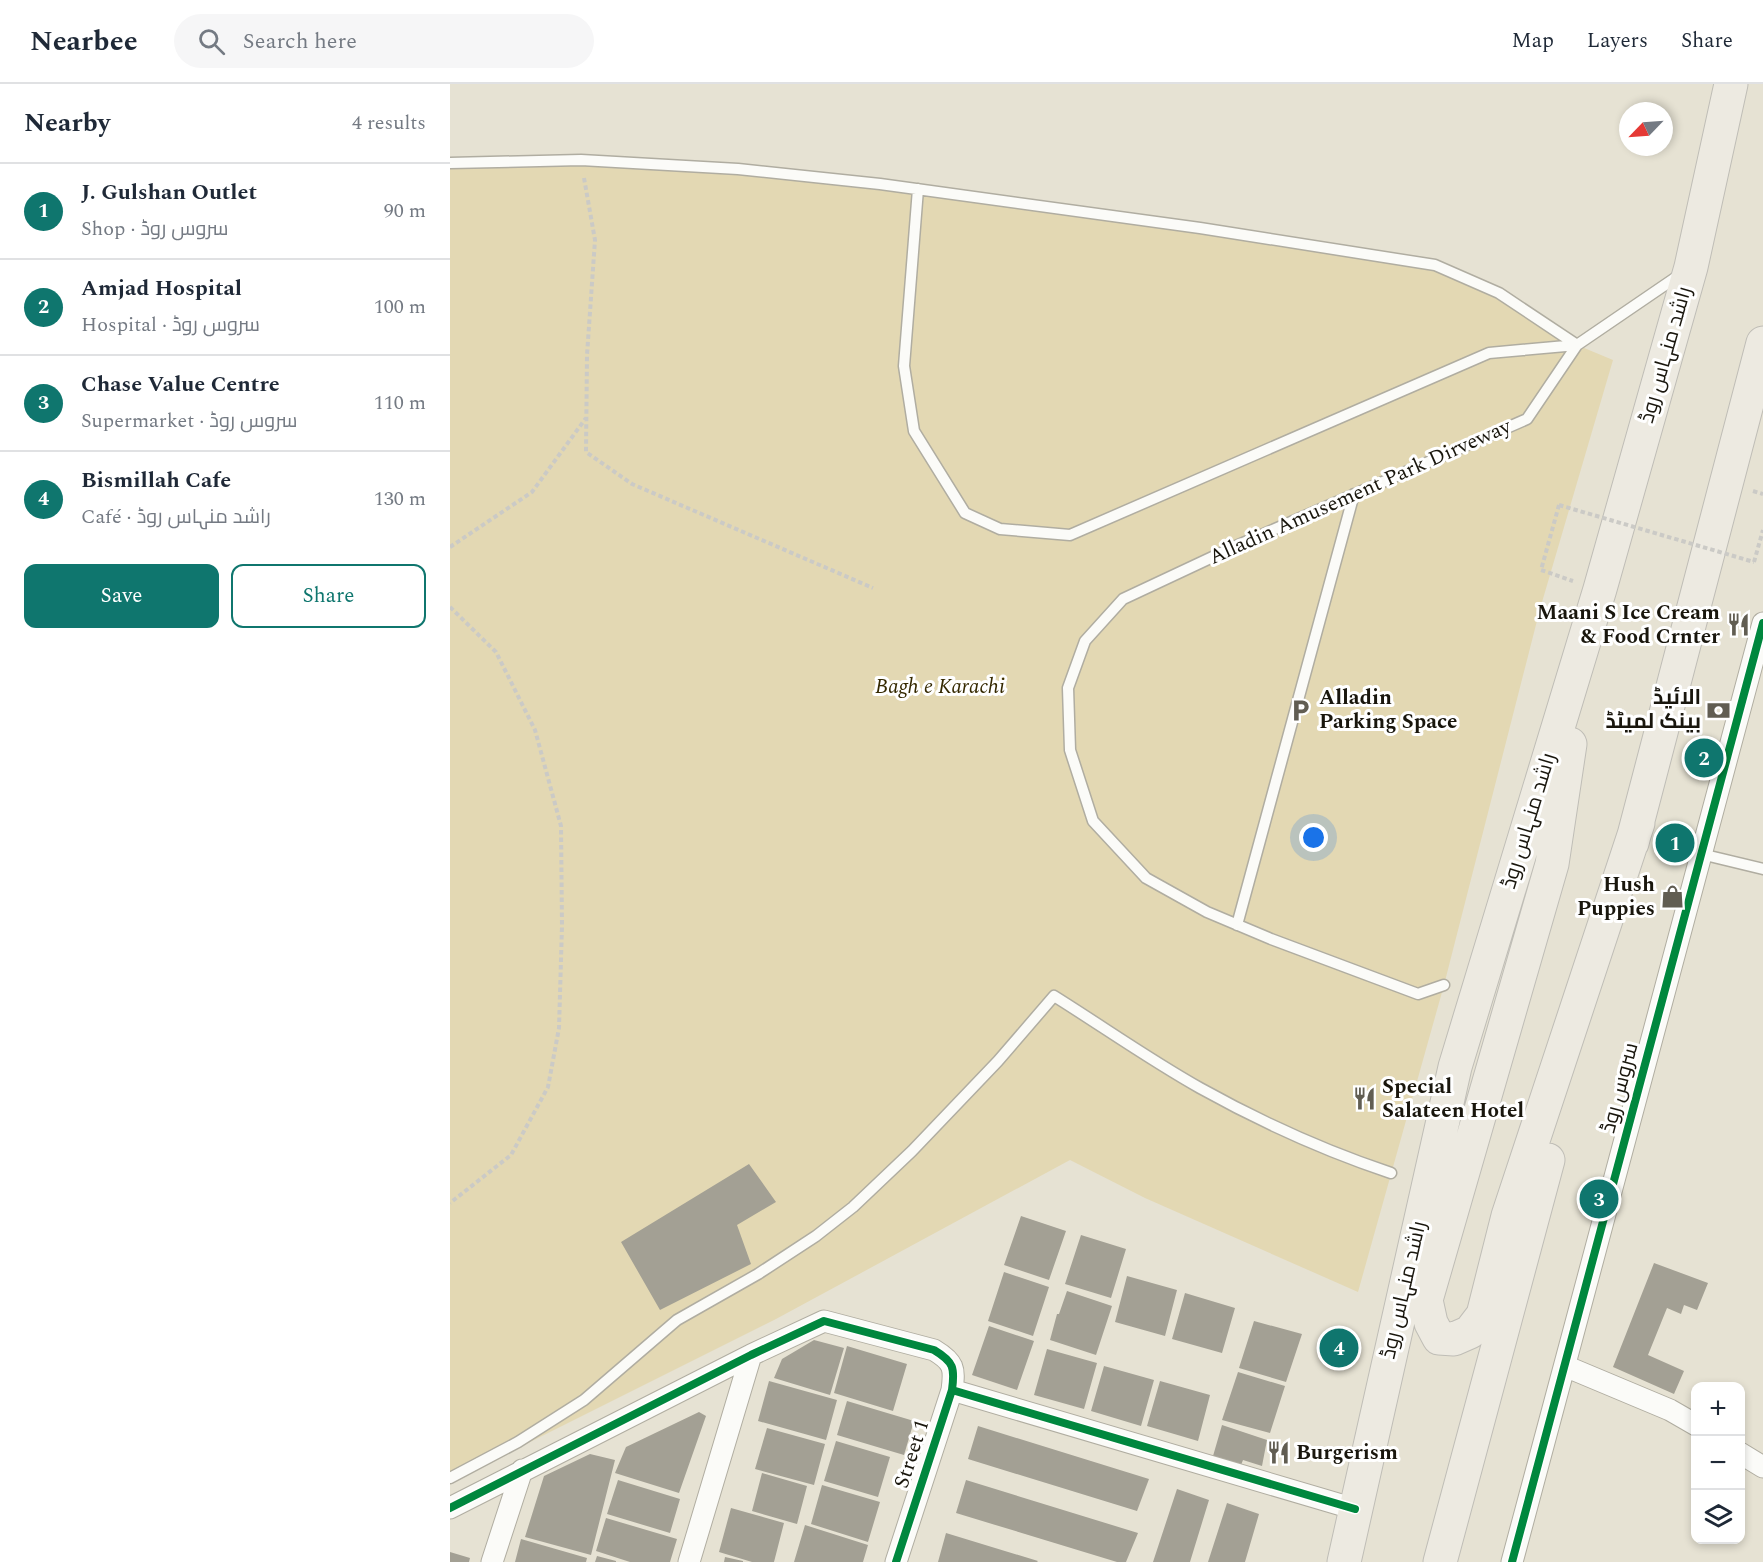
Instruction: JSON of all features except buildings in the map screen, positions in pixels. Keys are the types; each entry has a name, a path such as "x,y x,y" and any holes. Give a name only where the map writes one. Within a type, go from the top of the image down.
{"main road":[{"name":"راشد منہاس روڈ","path":"1344,1562 1455,1067 1586,631 1691,267 1731,84"},
{"path":"1440,1562 1638,823 1763,343"},
{"path":"1586,631 1552,864 1426,1300 1431,1323 1439,1338 1454,1340 1470,1332 1483,1315 1508,1216 1638,823"}],"street":[{"name":"سروس روڈ","path":"1512,1562 1763,623"},
{"name":"Street 1","path":"751,1355 824,1321 934,1350 948,1358 954,1372 952,1390 896,1562"},
{"path":"450,1508 751,1355"},
{"path":"689,1562 751,1355"},
{"path":"1565,1366 1671,1410 1691,1422"},
{"path":"952,1390 1355,1509"},
{"path":"1745,1456 1763,1467"},
{"path":"492,1562 522,1470"}],"lane":[{"path":"450,163 581,160 738,169 918,189 1200,228 1435,264 1498,292 1577,345"},
{"path":"918,189 903,366 914,431 965,513 1000,529 1070,535 1489,353 1577,345 1691,267"},
{"name":"Alladin Amusement Park Dirveway","path":"1444,985 1418,994 1237,925 1207,912 1146,878 1093,821 1070,750 1068,688 1085,640 1123,599 1354,494 1527,419 1577,345"},
{"path":"1237,925 1354,494"},
{"path":"1701,854 1763,869"},
{"path":"450,1478 518,1442 584,1400 677,1320 758,1274 816,1236 853,1207 912,1151 990,1069 1054,996 1198,1087 1270,1125 1343,1157 1391,1173"}],"path":[{"path":"581,160 595,240 587,355 586,452 632,484 873,588"},
{"path":"450,547 532,492 586,417"},
{"path":"1541,570 1559,506 1754,562 1763,530"},
{"path":"450,607 496,652 536,730 561,826 562,915 559,1028 548,1087 511,1155 450,1203"}],"green space":[{"name":"Bagh e Karachi","path":"581,160 738,169 1435,265 1499,293 1577,345 1613,360 1540,609 1444,985 1358,1292 1145,1198 1070,1160 776,1319 450,1482 450,163"}],"cycle path":[{"path":"1512,1562 1763,623"},
{"path":"450,1508 751,1355 824,1321 934,1350 946,1358 952,1366 952,1390 896,1562"},
{"path":"952,1390 1355,1509"}],"place":[{"name":"Maani S Ice Cream & Food Crnter","path":"1738,625"},
{"name":"Alladin Parking Space","path":"1301,710"},
{"name":"الائیڈ بینک لمیٹڈ","path":"1719,710"},
{"name":"Amjad Hospital","path":"1704,758"},
{"name":"J. Gulshan Outlet","path":"1675,843"},
{"name":"Hush Puppies","path":"1673,897"},
{"name":"Special Salateen Hotel","path":"1364,1099"},
{"name":"Chase Value Centre","path":"1599,1199"},
{"name":"Bismillah Cafe","path":"1339,1348"},
{"name":"Burgerism","path":"1278,1453"}]}
